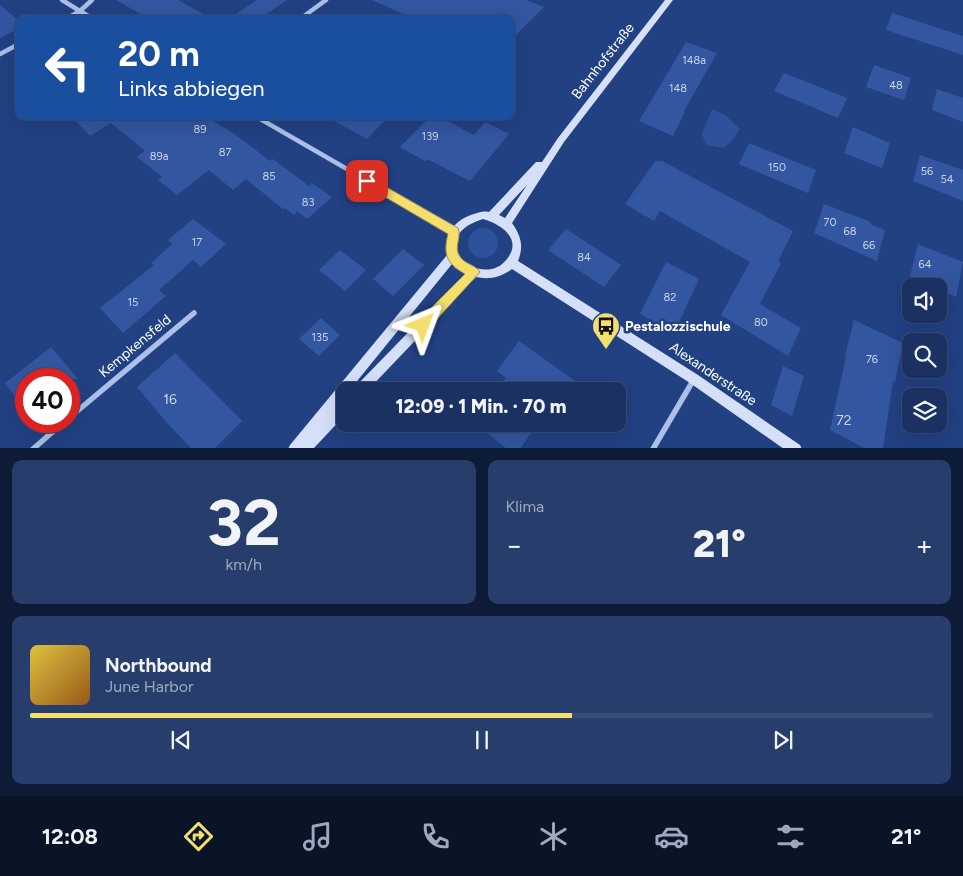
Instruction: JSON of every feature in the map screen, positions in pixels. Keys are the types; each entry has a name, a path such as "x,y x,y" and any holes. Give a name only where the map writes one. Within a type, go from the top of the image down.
{"street":[{"path":"62,0 86,15"},
{"path":"73,15 92,0"},
{"path":"305,15 326,0"},
{"name":"Bahnhofstraße","path":"492,216 561,140 669,0"},
{"path":"0,54 15,46"},
{"path":"262,120 454,231"},
{"name":"Bahnhofstraße","path":"507,223 561,140"},
{"path":"492,216 507,223 513,230 518,246 511,262 495,273 474,272 458,263 453,256 450,248 454,231 466,220 492,216"},
{"path":"294,448 453,256"},
{"name":"Alexanderstraße","path":"511,262 694,379 796,448"},
{"path":"368,382 474,272"},
{"name":"Kempkensfeld","path":"80,409 194,313"},
{"path":"653,448 694,379"},
{"path":"304,448 336,415"},
{"path":"33,448 51,433"}],"shaded area":[{"path":"712,109 725,115 740,129 733,140 724,148 706,145 702,134"},
{"path":"483,228 494,232 498,243 494,254 483,258 472,254 468,243 472,232"}],"building":[{"path":"116,0 178,0 205,15 142,15"},
{"path":"257,0 287,0 265,15 234,15"},
{"path":"372,0 526,0 544,7 515,36 515,15 405,15"},
{"path":"0,5 15,18 15,30 0,38"},
{"path":"892,13 963,36 963,55 886,30"},
{"path":"686,42 717,53 684,111 673,136 639,121"},
{"path":"874,65 911,78 904,100 866,87"},
{"path":"784,73 847,98 838,118 774,91"},
{"path":"937,89 963,98 963,122 932,110"},
{"path":"75,120 212,120 236,135 270,161 273,159 309,186 312,183 332,197 307,219 297,211 294,215 285,208 284,210 246,179 233,190 209,170 177,195 158,180 162,177 137,157 145,151 111,123 90,136"},
{"path":"332,120 385,120 367,139"},
{"path":"427,120 446,120 474,135 485,122 509,134 470,181 427,159 425,161 400,147"},
{"path":"853,127 890,143 882,168 844,153"},
{"path":"749,143 816,170 808,193 739,164"},
{"path":"920,155 963,170 963,201 913,181"},
{"path":"655,161 662,161 793,231 778,261 781,263 760,304 801,328 788,356 721,315 750,262 660,211 654,221 625,204"},
{"path":"824,204 871,222 870,224 885,230 877,261 814,233"},
{"path":"193,219 226,244 201,267 193,260 159,290 166,296 123,333 100,308 154,265 151,263 172,244 168,240"},
{"path":"566,229 621,265 604,287 548,250"},
{"path":"918,244 963,262 956,297 947,293 947,278 914,278 910,276"},
{"path":"403,249 424,265 393,296 373,279"},
{"path":"340,250 366,270 345,291 319,270"},
{"path":"666,262 699,279 674,333 640,314"},
{"path":"321,318 340,335 319,356 299,339"},
{"path":"854,320 902,343 895,382 893,381 883,448 864,448 830,430"},
{"path":"519,341 576,382 503,382 506,378 497,371"},
{"path":"51,347 69,368 24,368"},
{"path":"175,353 242,421 215,448 191,448 137,387"},
{"path":"783,366 804,376 792,416 771,405"},
{"path":"15,375 15,396 5,383"},
{"path":"486,432 532,432 521,448 506,448"}],"place":[{"name":"Pestalozzischule","path":"606,350"}],"route":[{"path":"367,181 454,231 450,248 453,256 465,269 474,272 423,325"}]}
